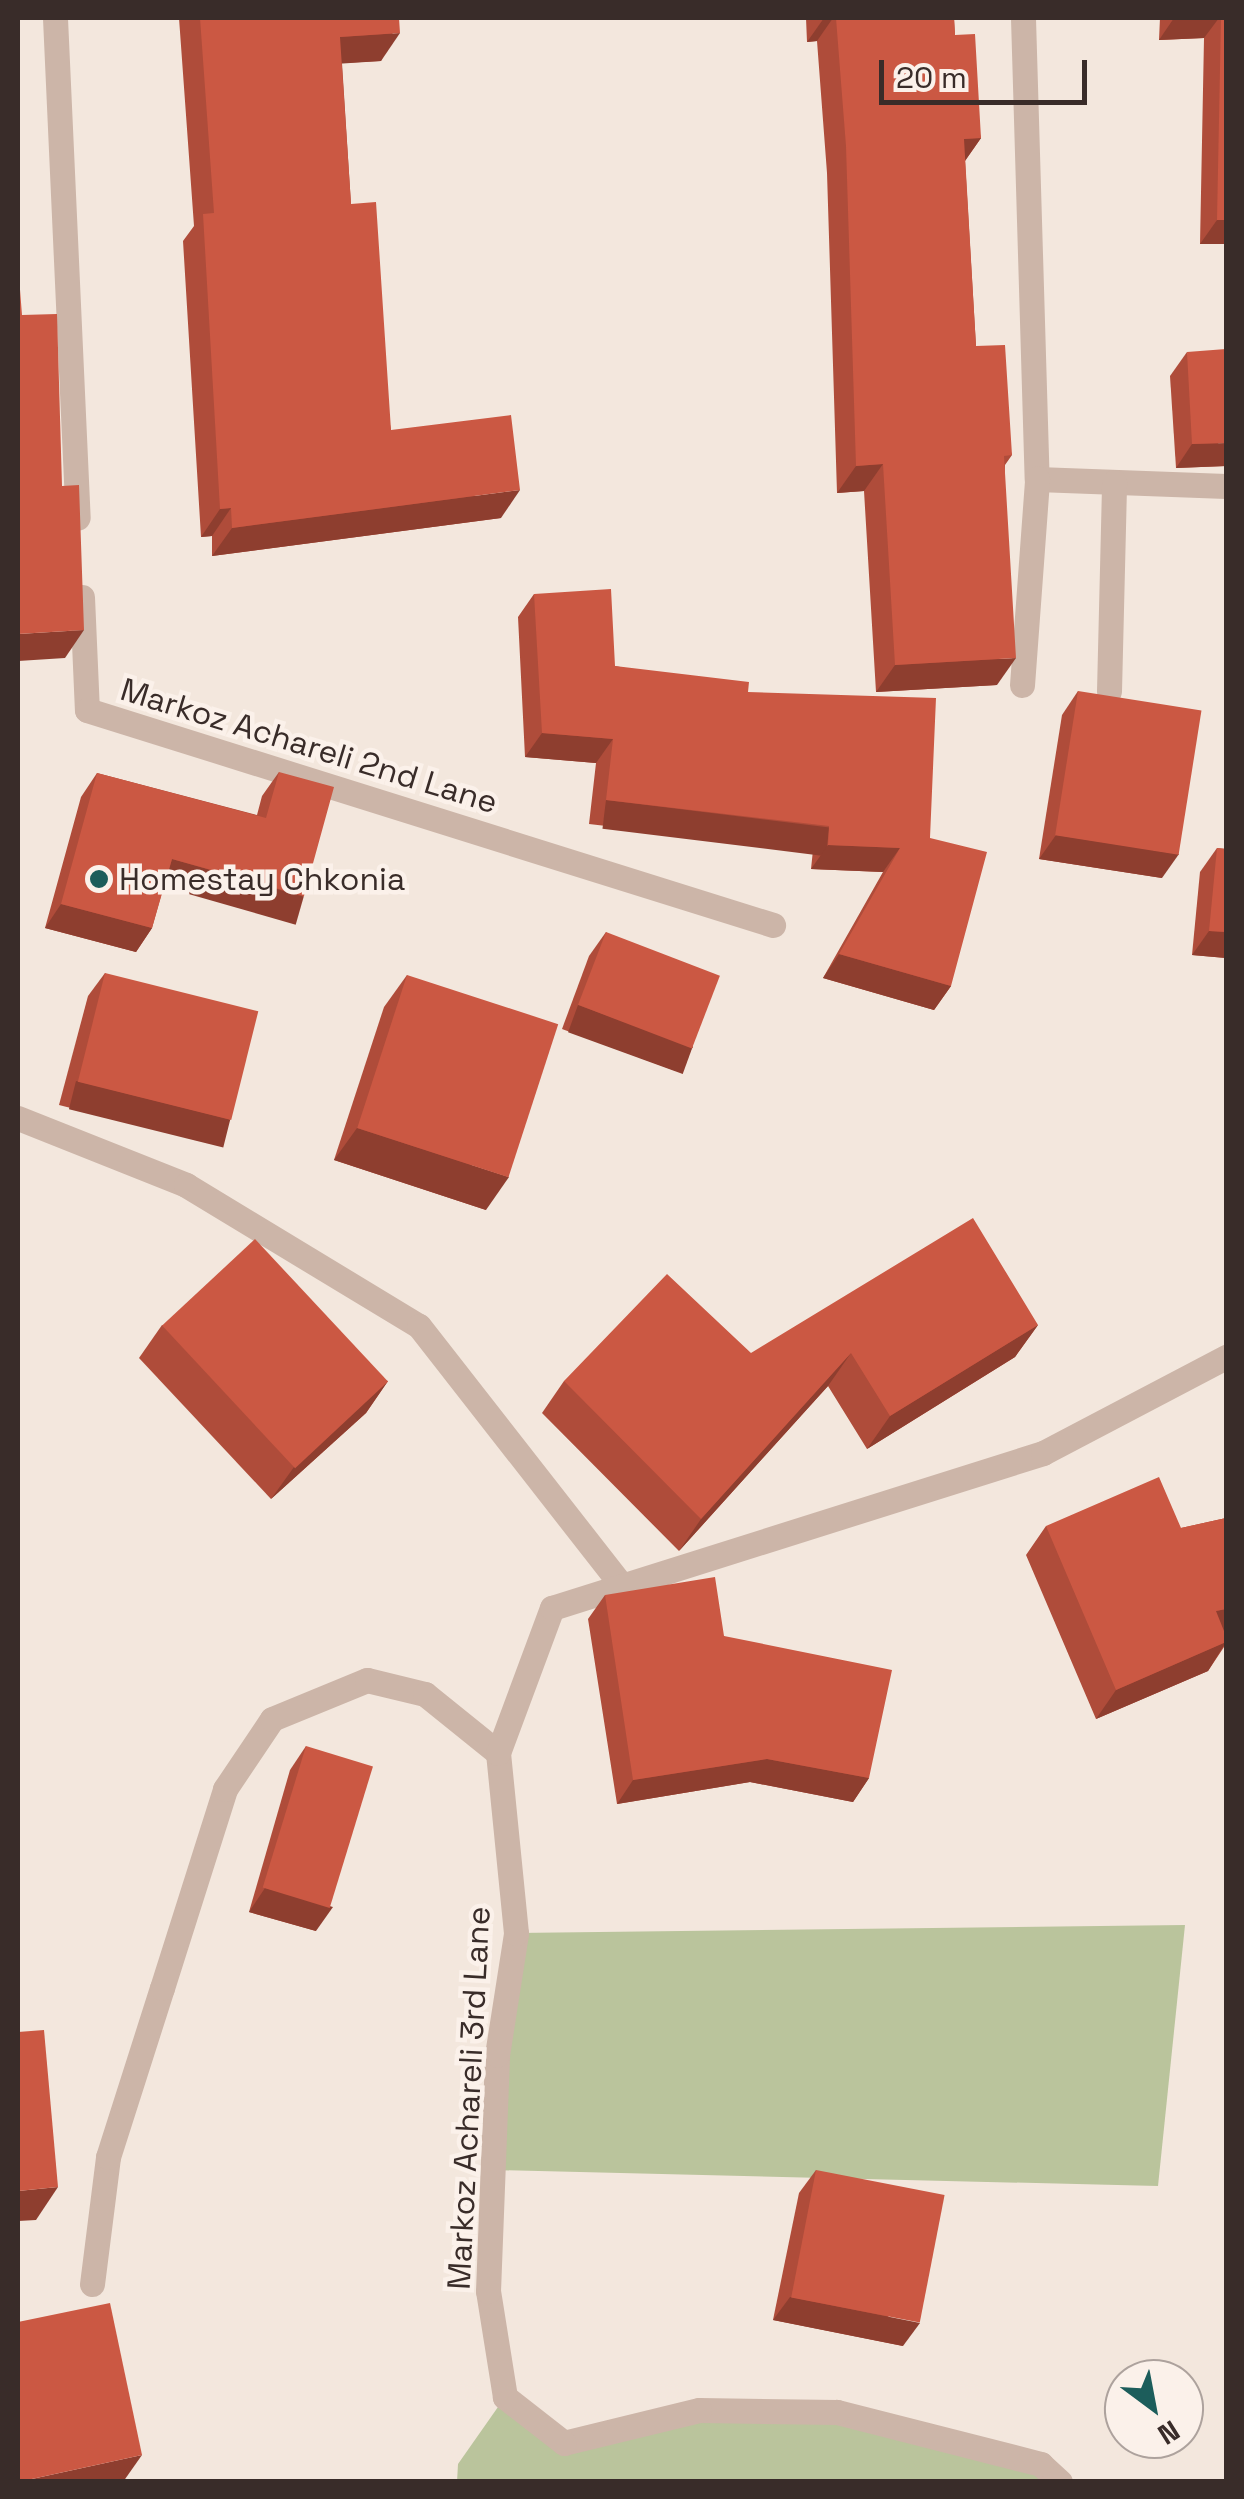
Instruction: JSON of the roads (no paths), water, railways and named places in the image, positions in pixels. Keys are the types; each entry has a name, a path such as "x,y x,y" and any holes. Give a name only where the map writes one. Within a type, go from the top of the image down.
{"street":[{"name":"Markoz Achareli 2nd Lane","path":"55,18 88,710 773,925"},
{"path":"1022,684 1037,479 1023,18"},
{"path":"1037,479 1226,486"},
{"path":"1109,691 1114,482"},
{"path":"18,1118 186,1185 419,1326 620,1582"},
{"name":"Markoz Achareli 3rd Lane","path":"1060,2482 1040,2464 838,2412 699,2410 604,2438 564,2443 506,2398 488,2290 497,2055 516,1933 498,1752 552,1608 620,1582 1043,1454 1226,1357"},
{"path":"92,2284 108,2157 144,2044 226,1789 272,1719 367,1680 425,1694 498,1752"}],"place":[{"name":"Homestay Chkonia","path":"99,879"}]}
